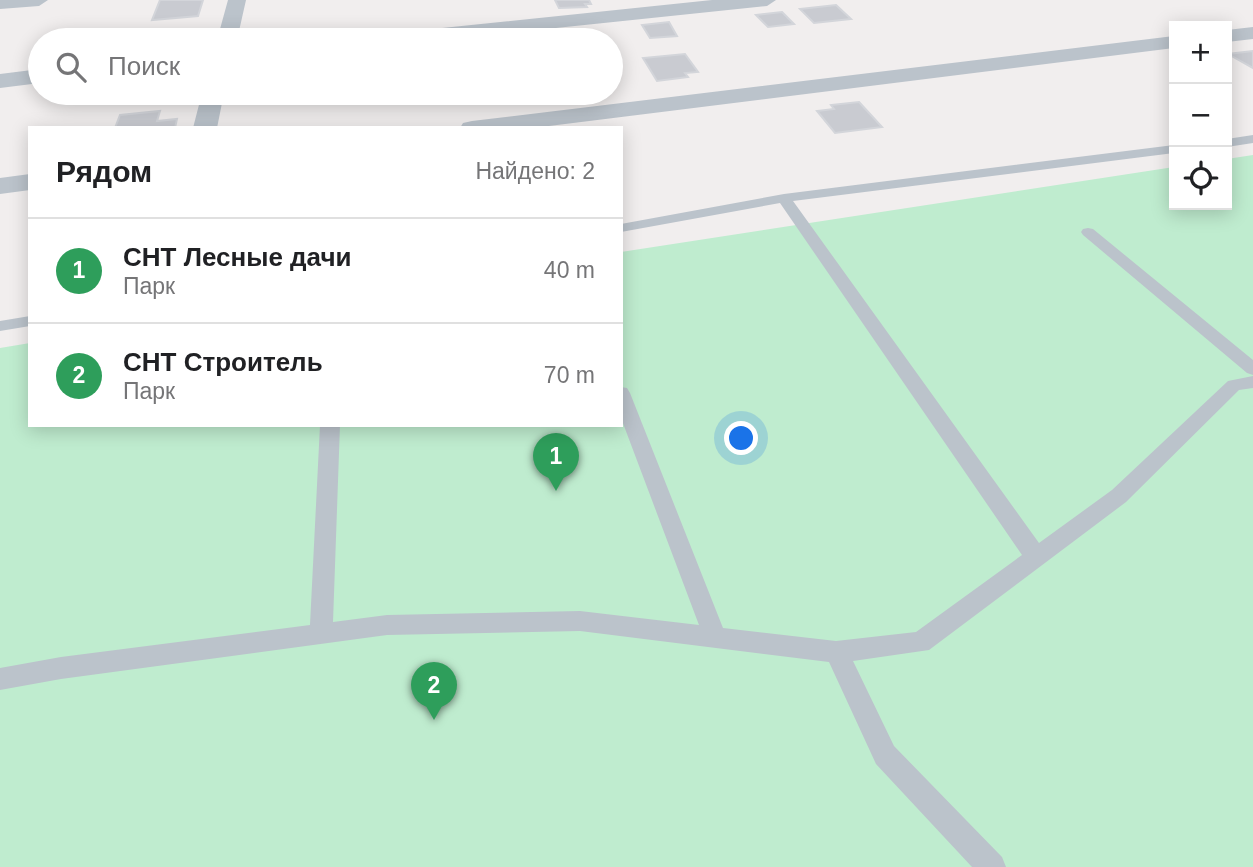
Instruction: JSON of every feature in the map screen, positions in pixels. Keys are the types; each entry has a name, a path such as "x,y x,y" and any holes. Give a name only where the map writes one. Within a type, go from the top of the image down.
{"street":[{"path":"0,4 39,0"},
{"path":"230,28 237,0"},
{"path":"499,28 767,0"},
{"path":"1232,35 1253,33"},
{"path":"488,126 1169,43"},
{"path":"0,81 28,78"},
{"path":"205,126 210,105"},
{"path":"0,186 28,182"}],"lane":[{"path":"1232,142 1252,140"},
{"path":"623,228 784,198 1169,150"},
{"path":"784,198 1037,557"},
{"path":"1088,232 1253,369"},
{"path":"0,326 28,321"},
{"path":"0,679 61,668 387,625 580,621 836,652 921,642 1119,496 1234,385 1253,382"},
{"path":"623,398 715,637"},
{"path":"321,633 330,427"},
{"path":"836,652 885,755 992,867"}],"green space":[{"path":"1253,155 1253,867 0,867 0,348 28,343 28,427 623,427 623,252 1169,168 1169,210 1232,210 1232,158"}],"building":[{"path":"160,0 203,0 198,16 152,20"},
{"path":"555,0 589,0 591,4 585,4 587,7 559,8"},
{"path":"836,5 851,19 814,23 800,9"},
{"path":"782,12 794,24 768,27 756,15"},
{"path":"669,22 677,36 650,38 642,25"},
{"path":"1253,51 1253,68 1232,56 1232,54"},
{"path":"685,54 698,72 685,73 688,77 657,81 643,58"},
{"path":"859,102 882,127 835,133 817,111 834,109 831,105"},
{"path":"160,111 157,121 177,119 175,126 116,126 120,115"}],"place":[{"name":"СНТ Лесные дачи","path":"556,491"},
{"name":"СНТ Строитель","path":"434,720"}]}
